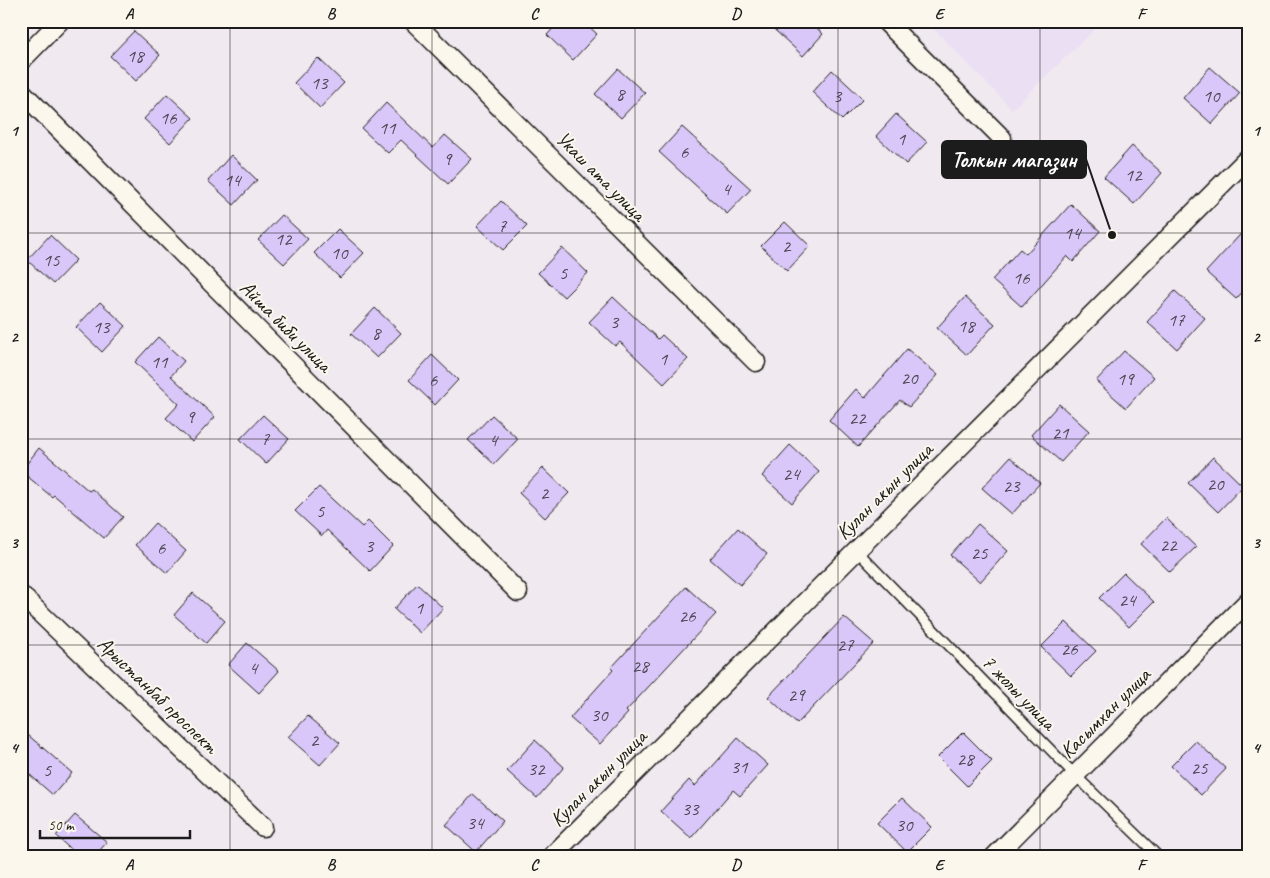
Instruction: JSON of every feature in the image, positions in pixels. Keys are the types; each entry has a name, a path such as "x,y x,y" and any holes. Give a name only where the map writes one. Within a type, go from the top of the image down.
{"street":[{"path":"21,61 60,21"},
{"name":"Укаш ата улица","path":"413,21 756,362"},
{"path":"885,21 1002,138"},
{"name":"Айша биби улица","path":"21,91 518,592"},
{"name":"Кулан акын улица","path":"551,857 1249,157"},
{"name":"Арыстанбаб проспект","path":"21,595 263,827"},
{"name":"Касымхан улица","path":"994,857 1249,600"}],"lane":[{"name":"7 жолы улица","path":"856,550 1075,775 1159,857"}],"shaded area":[{"path":"926,21 1103,21 1012,109"}],"building":[{"path":"560,21 583,21 597,34 573,60 547,35"},
{"path":"765,21 809,21 823,34 803,56"},
{"path":"134,31 160,55 136,81 110,56"},
{"path":"318,58 344,83 320,108 294,83"},
{"path":"1210,67 1240,93 1212,124 1183,98"},
{"path":"618,69 645,93 621,118 595,94"},
{"path":"832,70 863,99 842,120 812,92"},
{"path":"167,94 193,118 170,143 144,119"},
{"path":"386,103 433,148 445,135 472,159 448,184 401,140 388,153 362,129"},
{"path":"896,114 927,142 906,164 876,136"},
{"path":"682,127 751,189 727,214 659,152"},
{"path":"1132,146 1162,173 1134,204 1104,177"},
{"path":"231,155 257,180 234,205 208,181"},
{"path":"501,201 527,226 503,250 477,226"},
{"path":"1071,204 1100,231 1073,262 1067,256 1022,307 992,280 1020,249 1026,254"},
{"path":"282,215 308,239 284,264 258,240"},
{"path":"785,222 810,246 787,271 761,246"},
{"path":"1249,225 1249,285 1236,299 1206,272"},
{"path":"338,229 364,253 340,278 314,253"},
{"path":"50,235 76,260 53,284 27,260"},
{"path":"562,248 588,273 564,297 538,273"},
{"path":"1175,291 1205,318 1177,349 1147,322"},
{"path":"613,297 658,339 662,335 688,359 664,384 620,342 615,346 589,322"},
{"path":"965,297 995,324 967,355 937,328"},
{"path":"100,302 126,326 102,352 76,327"},
{"path":"375,308 401,333 377,358 351,334"},
{"path":"158,337 184,361 171,376 215,417 192,442 166,418 179,404 135,362"},
{"path":"907,349 938,375 909,407 900,400 858,447 829,420 856,389 865,398"},
{"path":"1124,351 1154,377 1126,408 1096,381"},
{"path":"432,355 458,380 435,405 409,380"},
{"path":"1059,404 1089,431 1061,462 1031,435"},
{"path":"263,415 289,439 266,464 240,439"},
{"path":"492,415 518,439 494,464 468,440"},
{"path":"790,445 819,472 792,503 762,476"},
{"path":"39,448 89,491 92,489 123,517 104,538 54,495 52,497 21,471"},
{"path":"1010,457 1040,483 1012,514 982,488"},
{"path":"1213,457 1243,486 1218,512 1188,483"},
{"path":"543,468 569,493 545,518 519,493"},
{"path":"319,487 362,527 368,521 393,546 370,571 327,530 322,536 295,511"},
{"path":"1166,518 1196,547 1170,572 1141,544"},
{"path":"155,523 186,551 167,573 135,545"},
{"path":"978,524 1008,551 980,582 950,555"},
{"path":"738,528 767,554 740,585 710,559"},
{"path":"1124,573 1154,602 1129,627 1099,598"},
{"path":"417,584 443,608 420,633 394,609"},
{"path":"686,587 716,614 626,711 628,713 600,744 570,718 613,670 611,668"},
{"path":"193,593 225,621 206,643 174,615"},
{"path":"844,617 874,643 797,724 768,697"},
{"path":"1066,622 1096,651 1071,676 1041,647"},
{"path":"247,643 279,671 259,693 228,665"},
{"path":"308,716 340,743 320,765 288,737"},
{"path":"21,729 72,773 53,795 21,767"},
{"path":"963,732 992,761 967,786 938,757"},
{"path":"738,738 768,765 740,796 733,790 691,838 661,811 689,780 695,786"},
{"path":"535,740 564,767 537,798 507,771"},
{"path":"1196,741 1226,769 1201,795 1171,766"},
{"path":"473,794 503,821 476,852 446,825"},
{"path":"902,798 932,827 907,852 877,823"},
{"path":"75,815 107,842 94,857 79,857 56,836"}],"place":[{"name":"Толкын магазин","path":"1112,235"}]}
